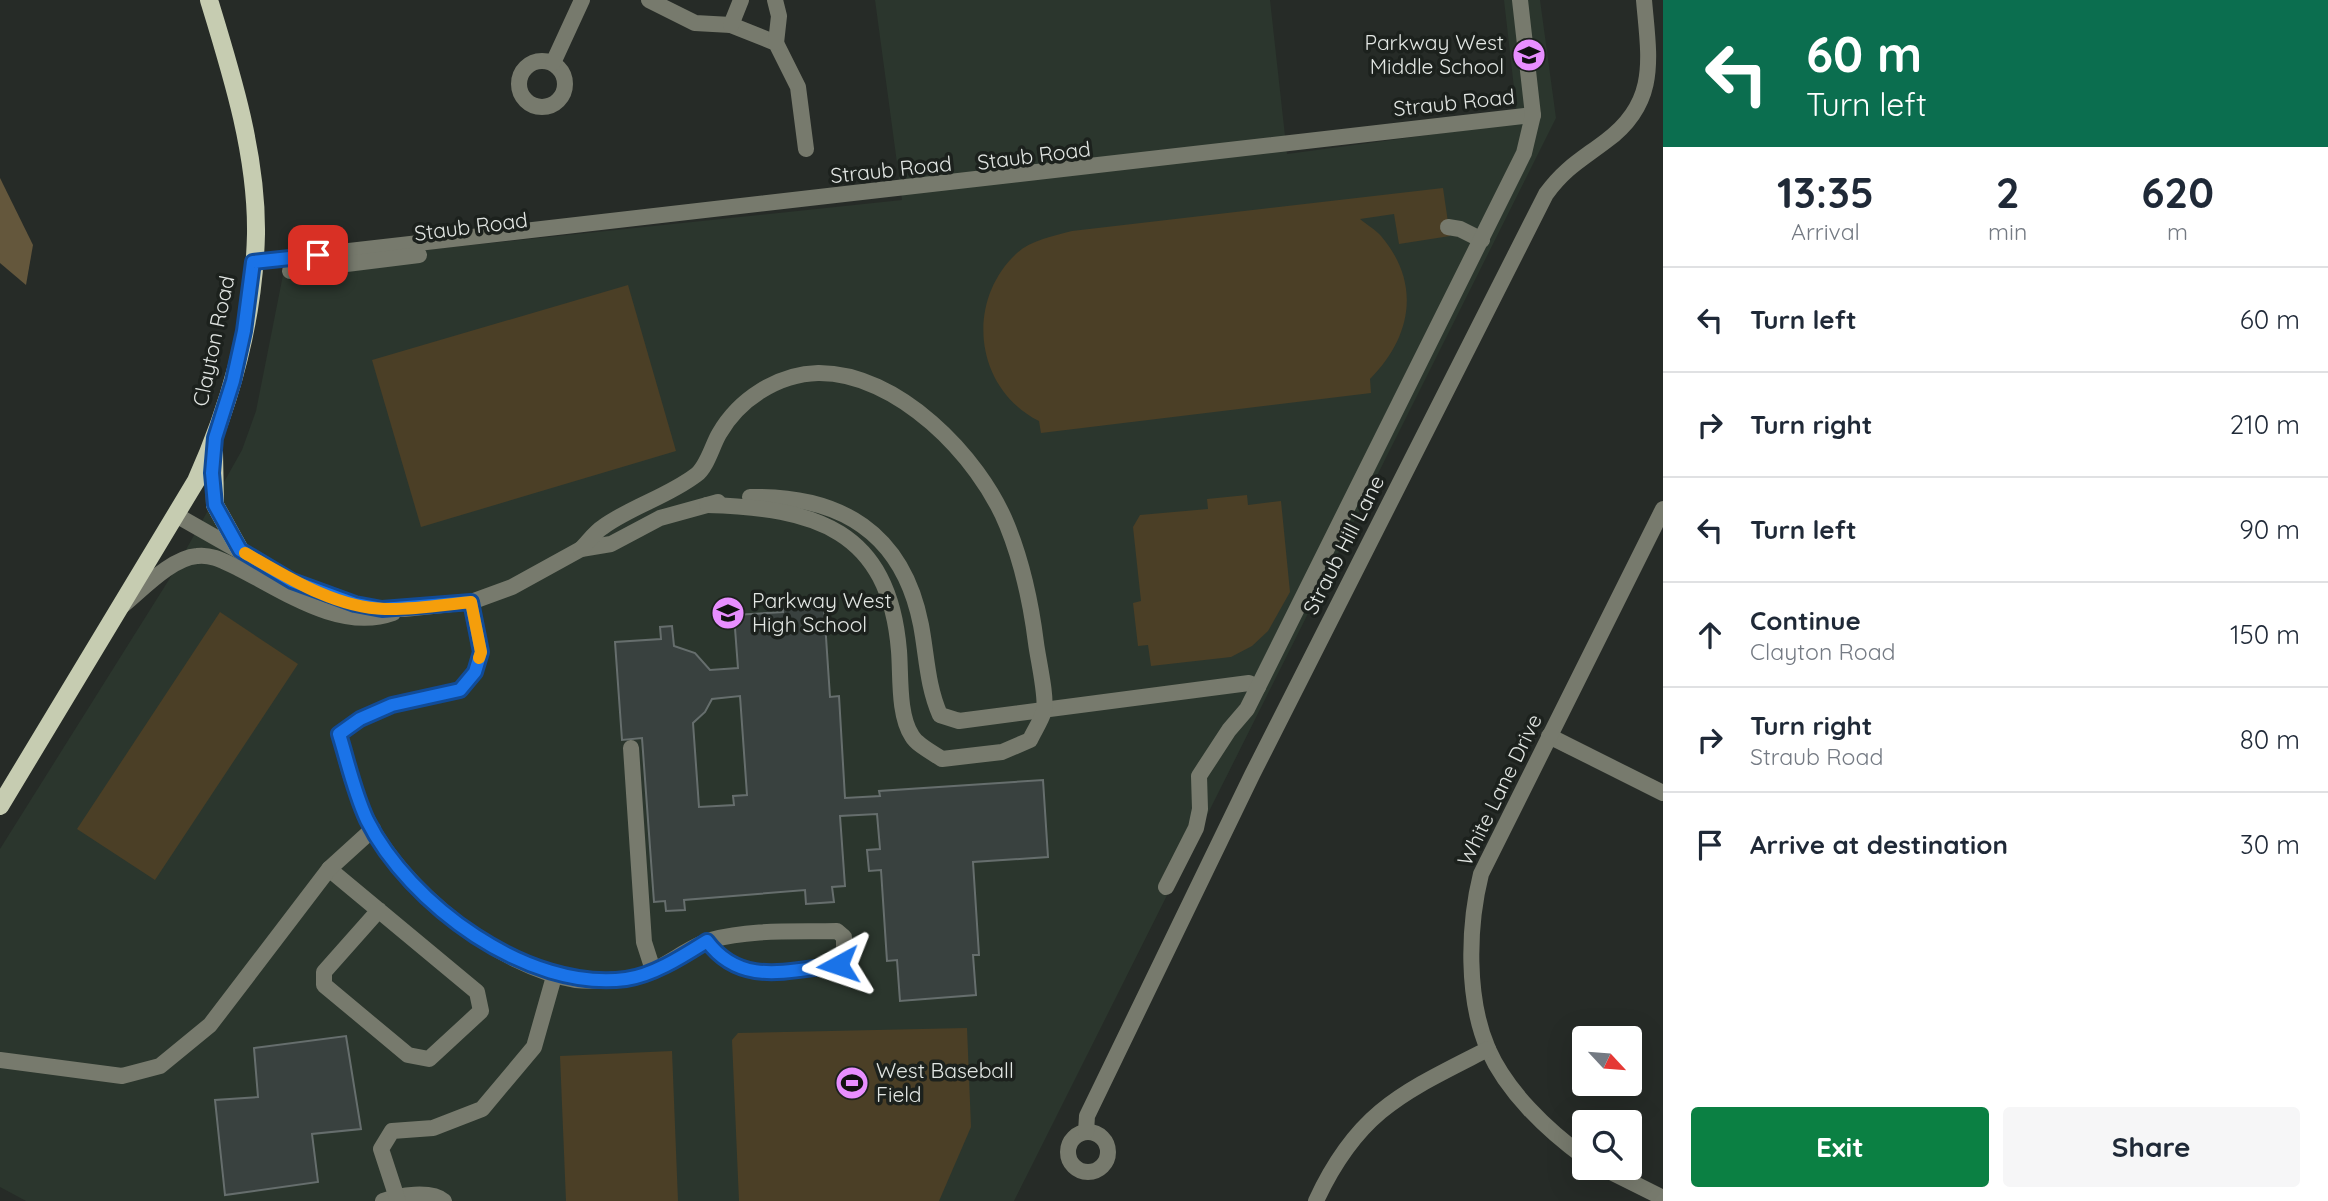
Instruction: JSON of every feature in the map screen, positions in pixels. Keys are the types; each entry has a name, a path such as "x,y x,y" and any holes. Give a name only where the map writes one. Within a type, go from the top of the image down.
{"main road":[{"name":"Clayton Road","path":"0,806 177,515 215,438 239,352 256,233 249,155 231,73 209,0"},
{"path":"215,438 212,473 215,505 240,550"}],"street":[{"path":"553,63 582,0"},
{"path":"649,0 695,23 731,25 776,43"},
{"path":"731,25 741,0"},
{"path":"775,0 779,16 776,43 798,87 806,149"},
{"path":"1166,887 1196,828 1200,809 1199,776 1228,730 1247,709 1524,153 1533,115 1520,0"},
{"name":"Straub Hill Lane","path":"1086,1132 1087,1116 1252,775 1546,194 1572,163 1621,129 1643,96 1649,79 1644,0"},
{"name":"Straub Road","path":"253,262 1533,115"},
{"name":"Staub Road","path":"290,271 1533,115"},
{"path":"1448,227 1460,229 1482,240"},
{"path":"582,550 602,527 667,494 699,473 721,431 745,401 779,380 818,373 856,378 880,387 921,414 948,438 988,490 1007,524 1031,604 1044,709 1030,740 1002,752 942,759 912,737 904,712 894,610 884,584 869,560 849,541 804,515 767,508 707,505"},
{"path":"177,515 292,581 342,599 382,609 404,609 471,602 512,587 582,550 611,544 660,518 707,505 738,498 768,497 827,506 851,517 880,539 894,555 913,590 930,691 940,715 958,721 1249,683 1258,687"},
{"name":"White Lane Drive","path":"1572,1148 1529,1108 1488,1049 1475,980 1470,928 1481,874 1663,509"},
{"path":"122,606 181,561 198,556 219,558 300,601 342,615 369,620 404,609"},
{"path":"471,602 481,652 475,672 460,690 392,705 360,719 339,734 349,774 373,829 402,871 449,917 495,947 577,980 628,979 675,961 707,941 740,934 837,931 844,937 846,958 844,964 838,965 749,971 731,966 718,956 707,941"},
{"path":"1549,736 1663,793"},
{"path":"631,748 644,942 653,970"},
{"path":"0,1060 122,1076 160,1066 210,1025 329,869 373,829"},
{"path":"329,869 477,992 481,1011 429,1059 408,1055 324,985 324,972 379,911"},
{"path":"444,1201 438,1196 392,1199 381,1149 392,1131 433,1129 482,1109 534,1047 555,973"},
{"path":"1316,1201 1347,1145 1384,1108 1403,1093 1488,1049"},
{"path":"1627,1180 1663,1198"}],"shaded area":[{"name":"Parkway West High School","path":"875,0 1270,0 1287,154 1518,123 1504,0 1540,0 1556,118 1014,1201 26,1201 0,1187 0,849 170,578 242,450 256,411 283,275 290,265 902,200"},
{"path":"0,178 33,245 26,285 0,263"},
{"path":"1443,188 1450,236 1399,244 1394,214 1360,219 1379,234 1394,254 1406,292 1402,328 1395,346 1370,379 1371,393 1041,433 1039,421 1017,406 1001,388 990,366 984,343 984,319 989,295 1000,273 1017,253 1036,242 1072,231"},
{"path":"628,285 676,451 421,527 372,360"},
{"path":"1247,495 1248,505 1281,501 1290,592 1268,631 1252,646 1231,657 1151,666 1148,645 1138,646 1133,603 1141,601 1133,527 1140,515 1208,509 1207,499"},
{"path":"220,612 298,664 155,880 77,829"},
{"name":"West Baseball Field","path":"967,1028 971,1127 939,1201 739,1201 732,1040 738,1033"},
{"path":"672,1051 678,1201 566,1201 560,1056"}],"building":[{"name":"Parkway West High School","path":"800,597 801,609 824,607 830,697 839,696 845,798 880,796 879,791 1043,780 1048,857 973,862 979,955 973,955 976,995 900,1001 897,960 887,961 881,870 869,871 867,850 880,849 877,814 840,816 845,886 832,887 834,902 806,904 805,890 684,900 685,910 666,911 665,901 654,902 642,738 622,740 615,642 661,639 660,627 672,626 674,646 695,653 710,670 738,668 734,615 783,612 782,598","holes":["740,696 747,795 733,796 734,805 699,807 693,723 705,712 712,699"]},
{"path":"346,1036 361,1129 312,1134 318,1182 225,1195 215,1100 258,1097 254,1048"}],"slow traffic":[{"path":"245,553 292,581 355,604 382,609 404,609 471,602 481,652 479,658"}],"place":[{"name":"Parkway West Middle School","path":"1529,55"},
{"name":"Parkway West High School","path":"728,613"},
{"name":"West Baseball Field","path":"852,1083"}],"route":[{"path":"318,255 253,262 244,331 233,381 215,438 212,473 215,505 223,524 240,550 292,581 355,604 382,609 471,602 481,652 475,672 460,690 392,705 360,719 339,734 349,774 368,821 402,871 449,917 495,947 534,966 577,980 628,979 675,961 707,941 718,956 731,966 749,971 838,965"}]}
